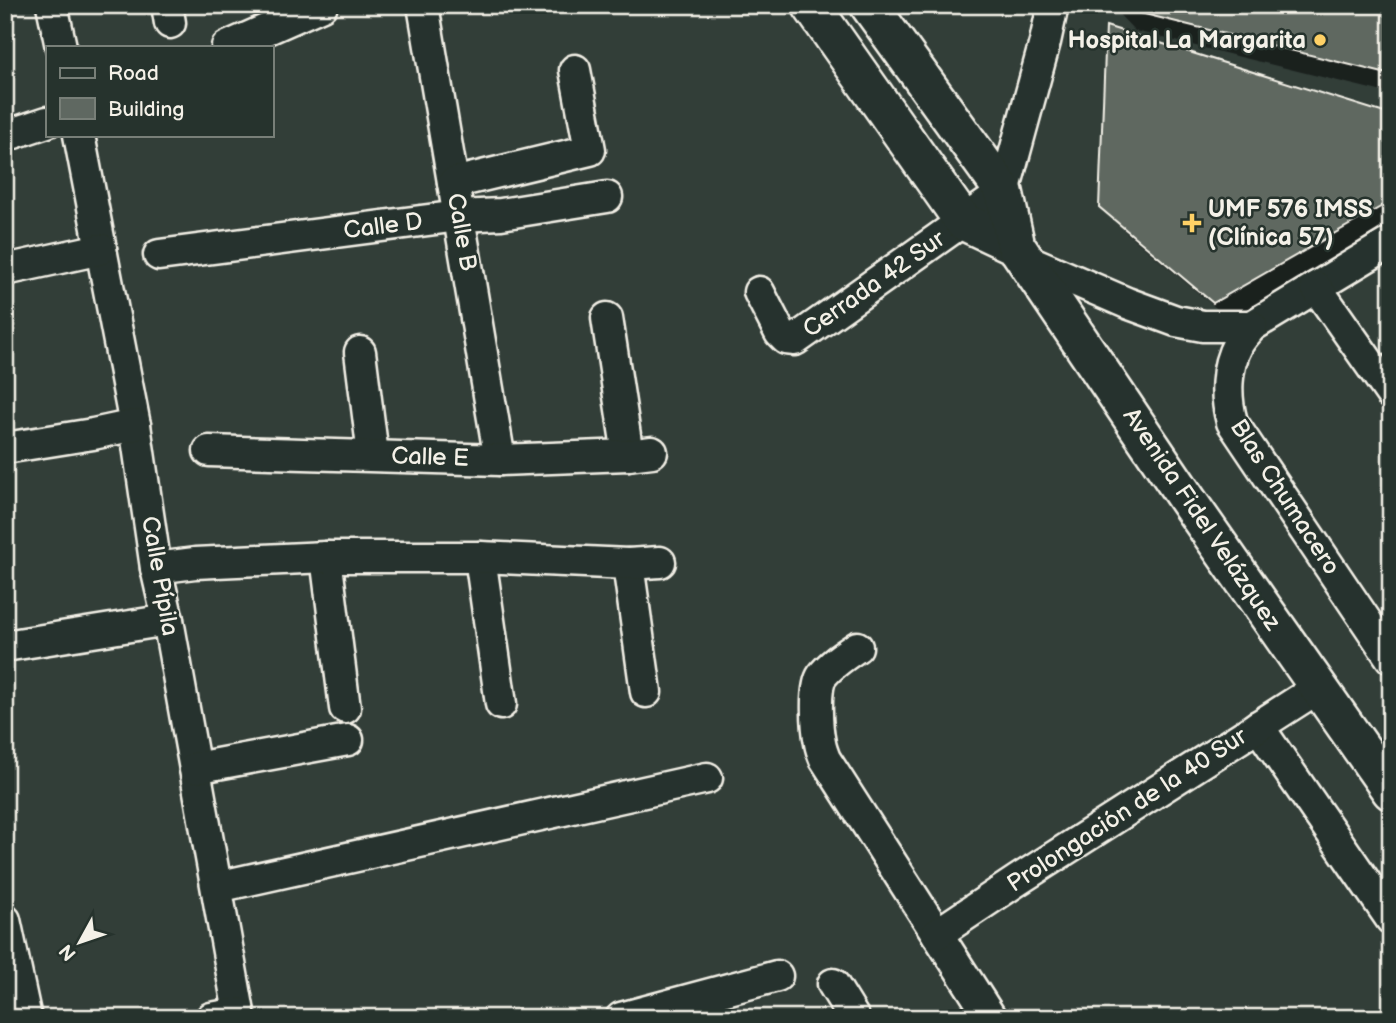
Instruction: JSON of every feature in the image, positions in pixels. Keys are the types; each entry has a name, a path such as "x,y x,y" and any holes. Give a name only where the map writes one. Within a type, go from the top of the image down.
{"main road":[{"path":"810,5 963,221 1021,252"},
{"name":"Avenida Fidel Velázquez","path":"869,5 1004,192 1021,252 1188,501 1391,791"}],"street":[{"path":"52,5 61,46"},
{"path":"229,46 322,5"},
{"name":"Calle B","path":"423,5 500,460"},
{"path":"1004,192 1053,5"},
{"path":"453,183 590,150 575,70"},
{"path":"5,136 46,122"},
{"name":"Calle Pípila","path":"79,136 135,425 156,568 217,887 230,1016"},
{"name":"Cerrada 42 Sur","path":"759,292 780,333 786,339 795,340 1004,192"},
{"name":"Calle D","path":"159,255 459,216 501,214 607,197"},
{"path":"1021,252 1127,303 1176,321 1203,327 1251,326 1391,242"},
{"path":"5,270 102,249"},
{"path":"1316,287 1391,394"},
{"name":"Calle E","path":"209,451 500,460 640,453 607,318"},
{"name":"Blas Chumacero","path":"1251,326 1238,344 1227,385 1228,407 1233,422 1391,658"},
{"path":"360,352 373,455"},
{"path":"5,449 135,425"},
{"path":"326,557 345,708"},
{"path":"156,568 195,563 326,557 480,557 628,564 660,562"},
{"path":"480,557 501,705"},
{"path":"628,564 646,692"},
{"path":"5,646 168,620"},
{"path":"857,647 841,657 821,677 817,689 821,749 991,1018"},
{"name":"Prolongación de la 40 Sur","path":"937,934 1318,688"},
{"path":"1258,726 1391,919"},
{"path":"195,768 348,740"},
{"path":"217,887 707,778"},
{"path":"5,920 26,1018"},
{"path":"621,1018 777,976"},
{"path":"833,984 854,1018"}],"building":[{"name":"Hospital La Margarita","path":"1108,5 1391,5 1391,75"},
{"path":"1106,26 1391,115 1391,201 1213,303 1099,207"}],"place":[{"name":"Hospital La Margarita","path":"1320,40"},
{"name":"UMF 576 IMSS (Clínica 57)","path":"1192,223"}]}
